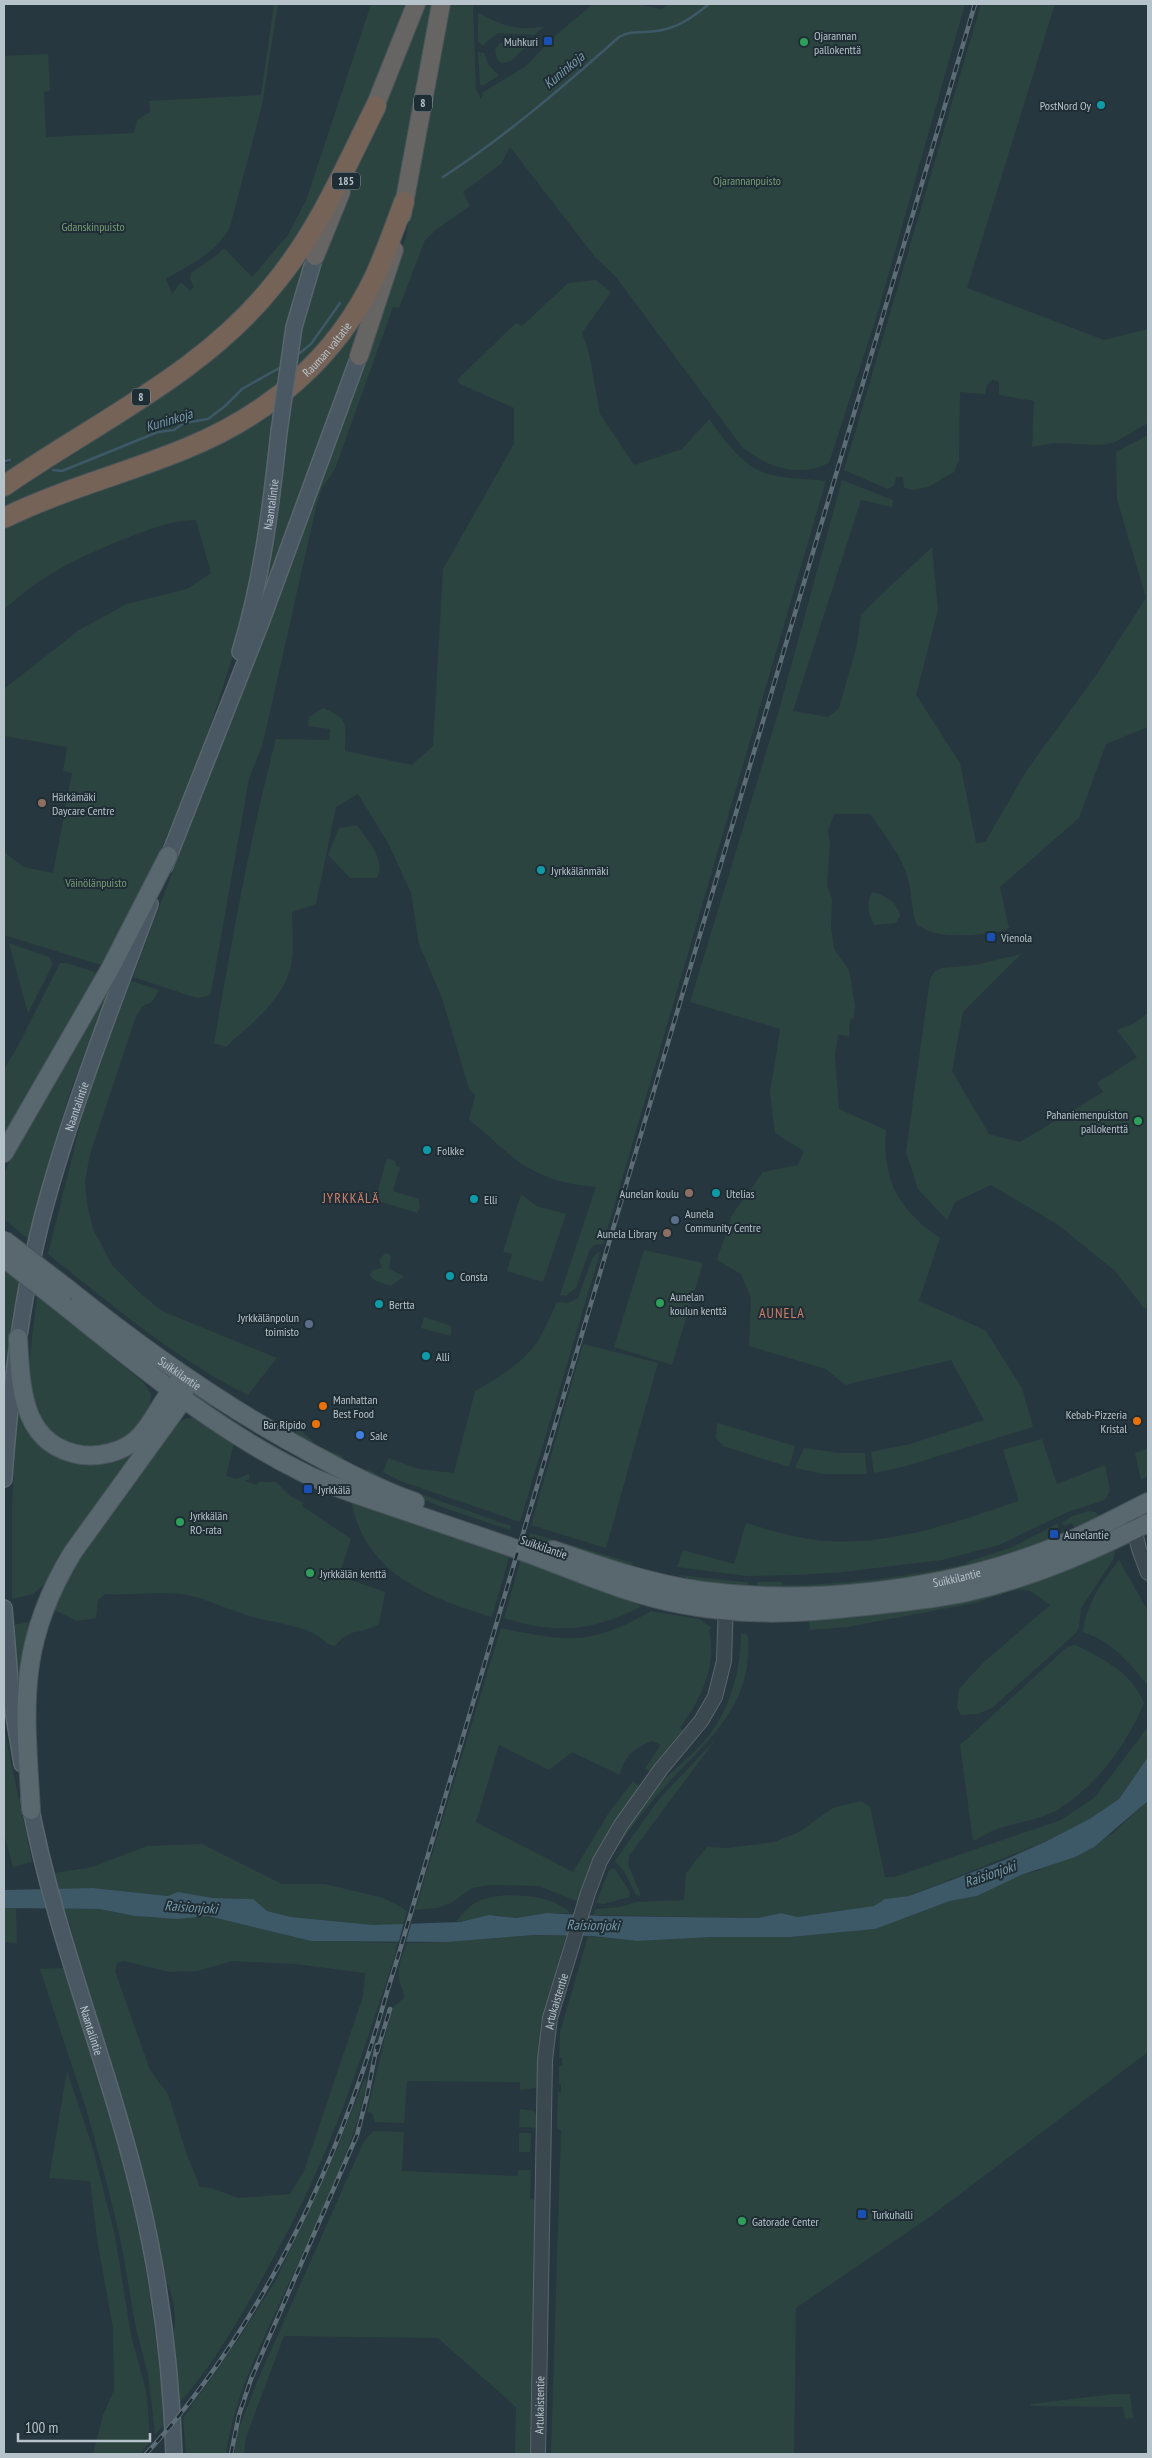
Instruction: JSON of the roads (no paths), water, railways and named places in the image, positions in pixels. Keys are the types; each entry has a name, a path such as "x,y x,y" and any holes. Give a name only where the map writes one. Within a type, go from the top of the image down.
{"highway":[{"name":"8","path":"4,486 192,363 252,310 276,282 296,254 346,166 376,106 416,4"},
{"name":"Rauman valtatie","path":"4,518 59,493 186,448 223,431 266,407 312,368 348,323 375,276 404,202 441,4"},
{"name":"185","path":"315,256 376,106"},
{"name":"185","path":"359,356 386,277 404,202"}],"main road":[{"name":"Naantalintie","path":"210,749 243,642 259,582 271,510 279,432 294,327 315,256"},
{"name":"Naantalintie","path":"4,1480 11,1391 18,1338 41,1223 66,1136 168,856 258,629 359,356"},
{"path":"4,1153 110,969 168,856"},
{"name":"Suikkilantie","path":"4,1240 185,1377 269,1430 342,1470 398,1496 633,1576 726,1602 788,1613 826,1611 935,1598 968,1592 1054,1566 1141,1526"},
{"name":"Suikkilantie","path":"4,1258 177,1395 254,1446 321,1481 532,1554 620,1588 678,1604 824,1595 891,1588 964,1576 1048,1550 1148,1502"},
{"path":"18,1338 21,1382 30,1419 46,1439 70,1452 98,1456 127,1446 145,1430 177,1395"},
{"path":"31,1810 26,1732 26,1682 34,1640 43,1611 60,1574 177,1395 185,1377"},
{"name":"Naantalintie","path":"4,1608 12,1704 41,1858 140,2197 163,2313 174,2454"},
{"path":"4,1664 12,1704"}],"street":[{"path":"1130,1511 1141,1526 1148,1573"},
{"name":"Artukaistentie","path":"538,2454 545,2060 550,2018 588,1893 600,1861 621,1825 661,1769 696,1728 710,1707 718,1688 724,1661 726,1602"}],"water":[{"name":"Raisionjoki","path":"1148,1757 1148,1801 1094,1847 1075,1857 1021,1875 977,1896 950,1901 875,1929 790,1937 713,1937 637,1941 592,1936 534,1935 447,1942 311,1941 208,1916 177,1919 135,1916 99,1909 4,1908 4,1890 93,1888 168,1896 178,1892 213,1898 253,1899 267,1911 291,1917 374,1925 460,1922 489,1915 516,1918 547,1913 603,1916 758,1918 781,1913 797,1917 874,1906 885,1899 909,1896 1002,1861 1047,1841 1091,1818 1119,1799"}],"waterway":[{"name":"Kuninkoja","path":"443,177 489,145 534,110 619,37 628,33 665,30 678,25 709,4"},
{"name":"Kuninkoja","path":"295,357 311,344 340,303"},
{"name":"Kuninkoja","path":"53,470 62,471 158,432 174,430 184,423 208,419 242,389 283,366"},
{"name":"Kuninkoja","path":"4,461 10,460"}],"railway":[{"path":"146,2454 181,2413 213,2370 244,2325 272,2278 321,2180 342,2130 365,2064 975,4"},
{"path":"377,2052 390,2009"},
{"path":"231,2454 239,2415 251,2379 357,2135 377,2045"}],"place":[{"name":"Muhkuri","path":"548,41"},
{"name":"Ojarannan pallokenttä","path":"804,42"},
{"name":"PostNord Oy","path":"1101,105"},
{"name":"Härkämäki Daycare Centre","path":"42,803"},
{"name":"Jyrkkälänmäki","path":"541,870"},
{"name":"Vienola","path":"991,937"},
{"name":"Pahaniemenpuiston pallokenttä","path":"1138,1121"},
{"name":"Folkke","path":"427,1150"},
{"name":"Aunelan koulu","path":"689,1193"},
{"name":"Utelias","path":"716,1193"},
{"name":"Elli","path":"474,1199"},
{"name":"Aunela Community Centre","path":"675,1220"},
{"name":"Aunela Library","path":"667,1233"},
{"name":"Consta","path":"450,1276"},
{"name":"Aunelan koulun kenttä","path":"660,1303"},
{"name":"Bertta","path":"379,1304"},
{"name":"Jyrkkälänpolun toimisto","path":"309,1324"},
{"name":"Alli","path":"426,1356"},
{"name":"Manhattan Best Food","path":"323,1406"},
{"name":"Kebab-Pizzeria Kristal","path":"1137,1421"},
{"name":"Bar Ripido","path":"316,1424"},
{"name":"Sale","path":"360,1435"},
{"name":"Jyrkkälä","path":"308,1489"},
{"name":"Jyrkkälän RO-rata","path":"180,1522"},
{"name":"Aunelantie","path":"1054,1534"},
{"name":"Jyrkkälän kenttä","path":"310,1573"},
{"name":"Turkuhalli","path":"862,2214"},
{"name":"Gatorade Center","path":"742,2221"}],"district":[{"name":"JYRKKÄLÄ","path":"351,1198"},
{"name":"AUNELA","path":"782,1313"}],"park label":[{"name":"Ojarannanpuisto","path":"747,180"},
{"name":"Gdanskinpuisto","path":"93,226"},
{"name":"Väinölänpuisto","path":"96,882"}]}
